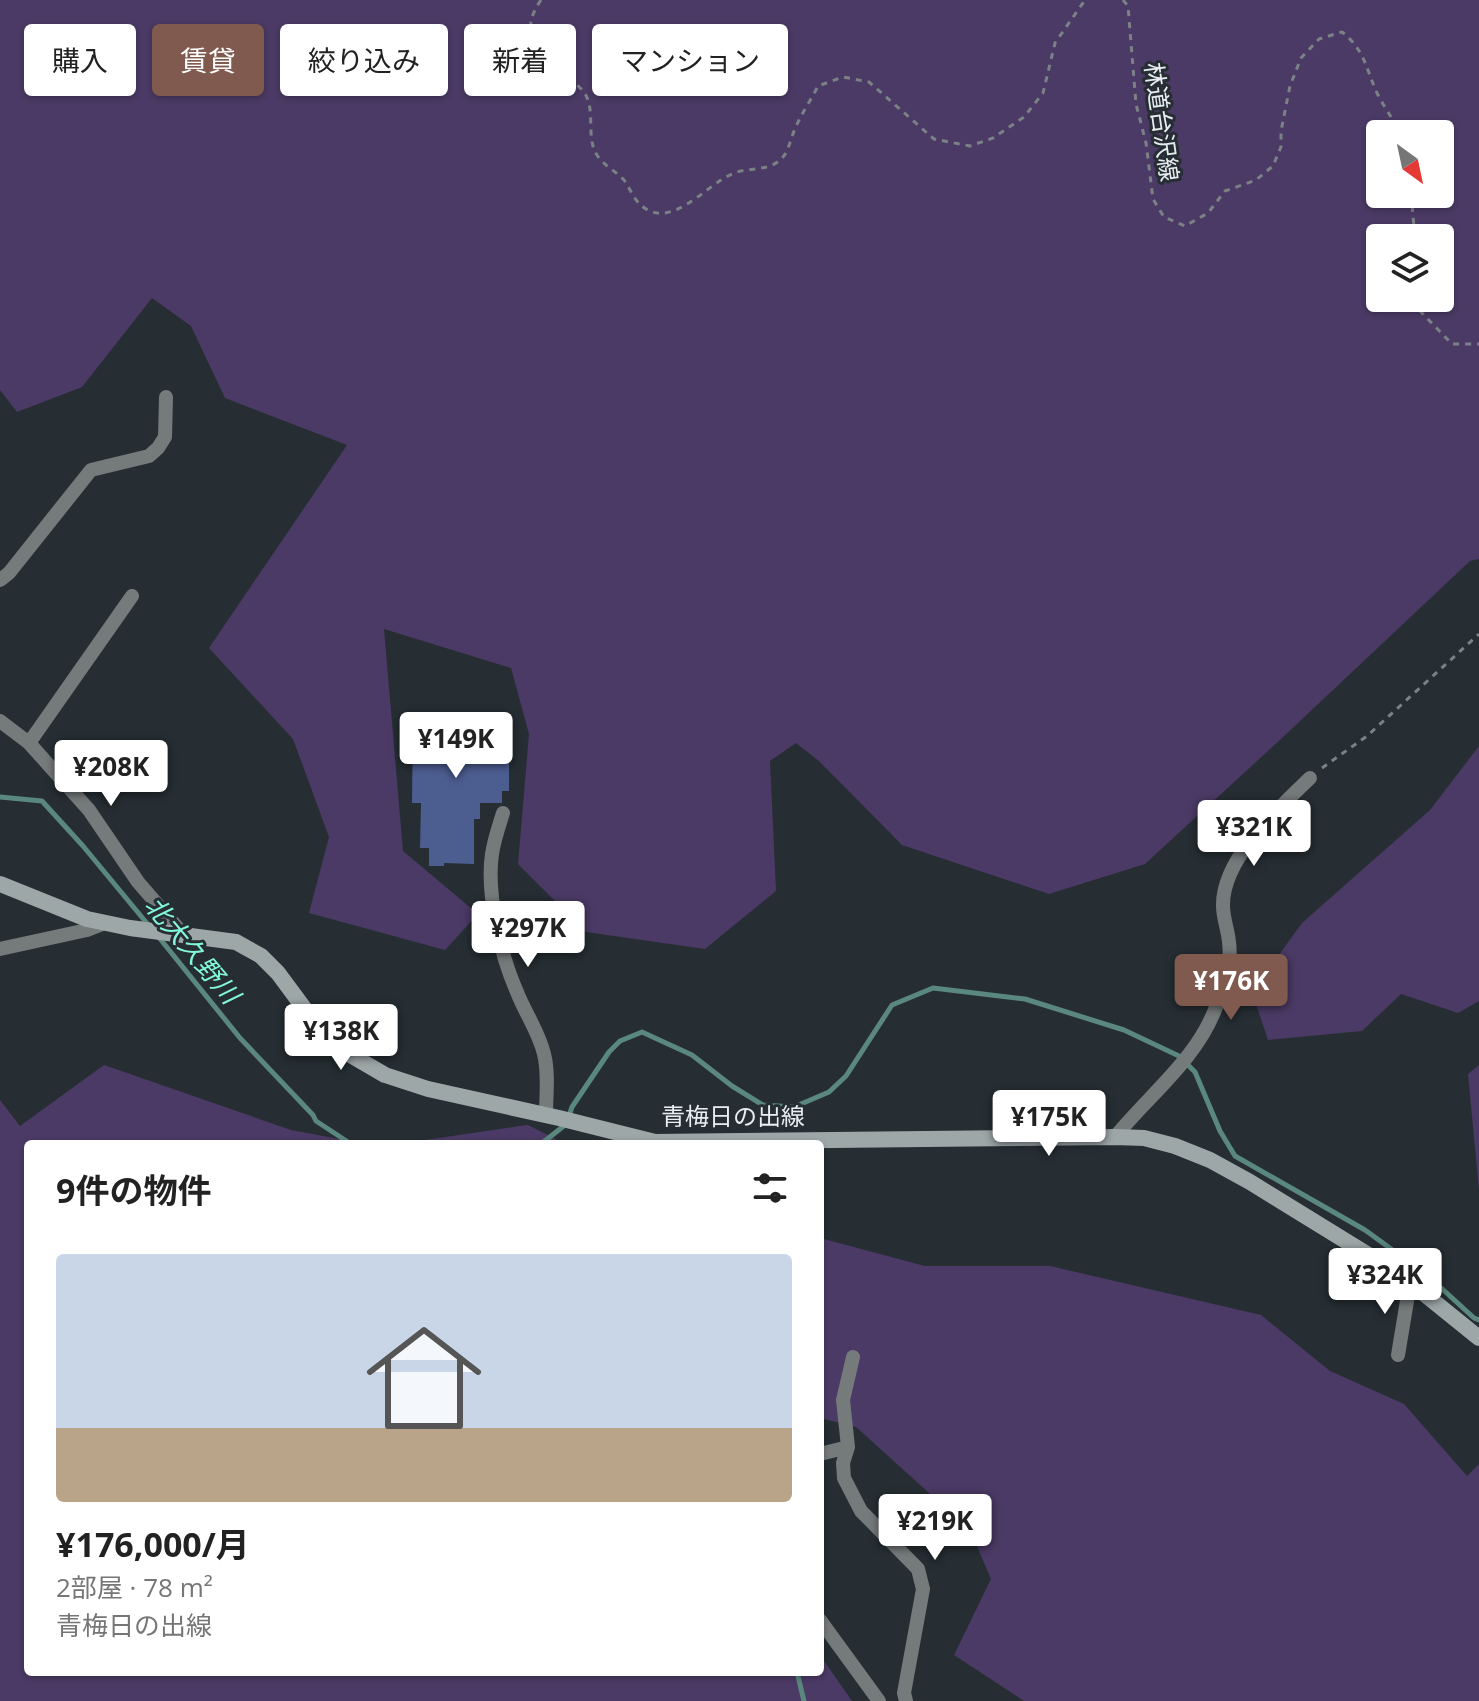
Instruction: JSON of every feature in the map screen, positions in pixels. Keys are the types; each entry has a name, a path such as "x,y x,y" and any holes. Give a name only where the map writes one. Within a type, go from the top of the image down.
{"main road":[{"name":"青梅日の出線","path":"0,884 87,919 236,942 261,956 278,973 318,1027 349,1054 385,1075 428,1089 577,1122 607,1138 631,1140"},
{"name":"青梅日の出線","path":"824,1140 1115,1137 1144,1138 1175,1146 1210,1160 1250,1182 1401,1275 1479,1338"}],"street":[{"path":"0,580 9,573 91,470 149,456 158,448 165,437 166,397"},
{"path":"29,743 132,596"},
{"path":"0,721 29,743 89,810 174,933"},
{"path":"1115,1137 1190,1053 1215,1010 1229,966 1230,945 1223,906 1227,877 1239,856 1272,815 1310,778"},
{"path":"503,813 492,855 491,888 511,979 545,1055 552,1117"},
{"path":"0,949 87,930 105,923"},
{"path":"1398,1355 1410,1283"},
{"path":"853,1357 843,1400 848,1447 843,1463 844,1478 861,1511 918,1569 923,1589 904,1693 906,1701"},
{"path":"824,1453 848,1447"},
{"path":"824,1625 879,1701"}],"path":[{"path":"541,0 533,11 529,28 537,52 552,68 584,91 590,110 595,154 619,174 637,201 652,213 671,213 733,173 769,167 783,156 818,86 843,77 869,82 934,139 970,146 993,138 1024,117 1043,93 1055,43 1085,0"},
{"name":"林道台沢線","path":"1123,0 1128,6 1136,104 1146,143 1153,199 1164,217 1185,226 1208,213 1225,191 1256,180 1273,166 1281,147 1290,86 1301,58 1319,39 1342,32 1355,42 1392,120"},
{"path":"1421,312 1452,344 1479,344"},
{"path":"1310,778 1367,736 1479,634"}],"shaded area":[{"path":"0,0 1479,0 1479,559 1470,561 1145,864 1049,894 902,845 819,761 796,743 770,761 776,891 705,949 586,932 518,864 529,734 511,668 384,629 403,851 478,914 445,950 309,913 329,837 293,739 209,648 347,445 225,398 191,326 152,298 82,387 17,412 0,390"},
{"path":"1479,746 1479,1001 1458,1013 1401,994 1362,1031 1268,1040 1252,992 1302,923 1430,810"},
{"path":"104,1065 291,1130 345,1140 24,1140 24,1676 824,1676 824,1661 852,1701 0,1701 0,1100 20,1126"},
{"path":"1479,1065 1479,1190 1468,1074"},
{"path":"527,1125 557,1140 425,1140"},
{"path":"824,1239 925,1266 1050,1266 1261,1315 1330,1371 1404,1404 1467,1476 1479,1464 1479,1701 1024,1701 954,1655 991,1579 970,1530 856,1427 824,1419"}],"building":[{"path":"413,714 482,714 482,720 505,722 505,727 509,727 509,791 502,791 502,803 480,803 480,819 474,819 474,864 429,866 429,848 420,848 421,803 412,803"}],"waterway":[{"name":"北大久野川","path":"0,797 42,801 150,927"},
{"name":"北大久野川","path":"157,935 240,1038 316,1121 345,1140"},
{"name":"北大久野川","path":"569,1116 609,1052 620,1041 642,1032 692,1055 763,1105 794,1107 829,1092 846,1076 892,1005 933,988 1025,999 1124,1030 1179,1056 1195,1072 1220,1131 1235,1156 1365,1230 1427,1275 1479,1320"},
{"name":"北大久野川","path":"546,1140 565,1125"},
{"path":"798,1676 804,1701"}]}
